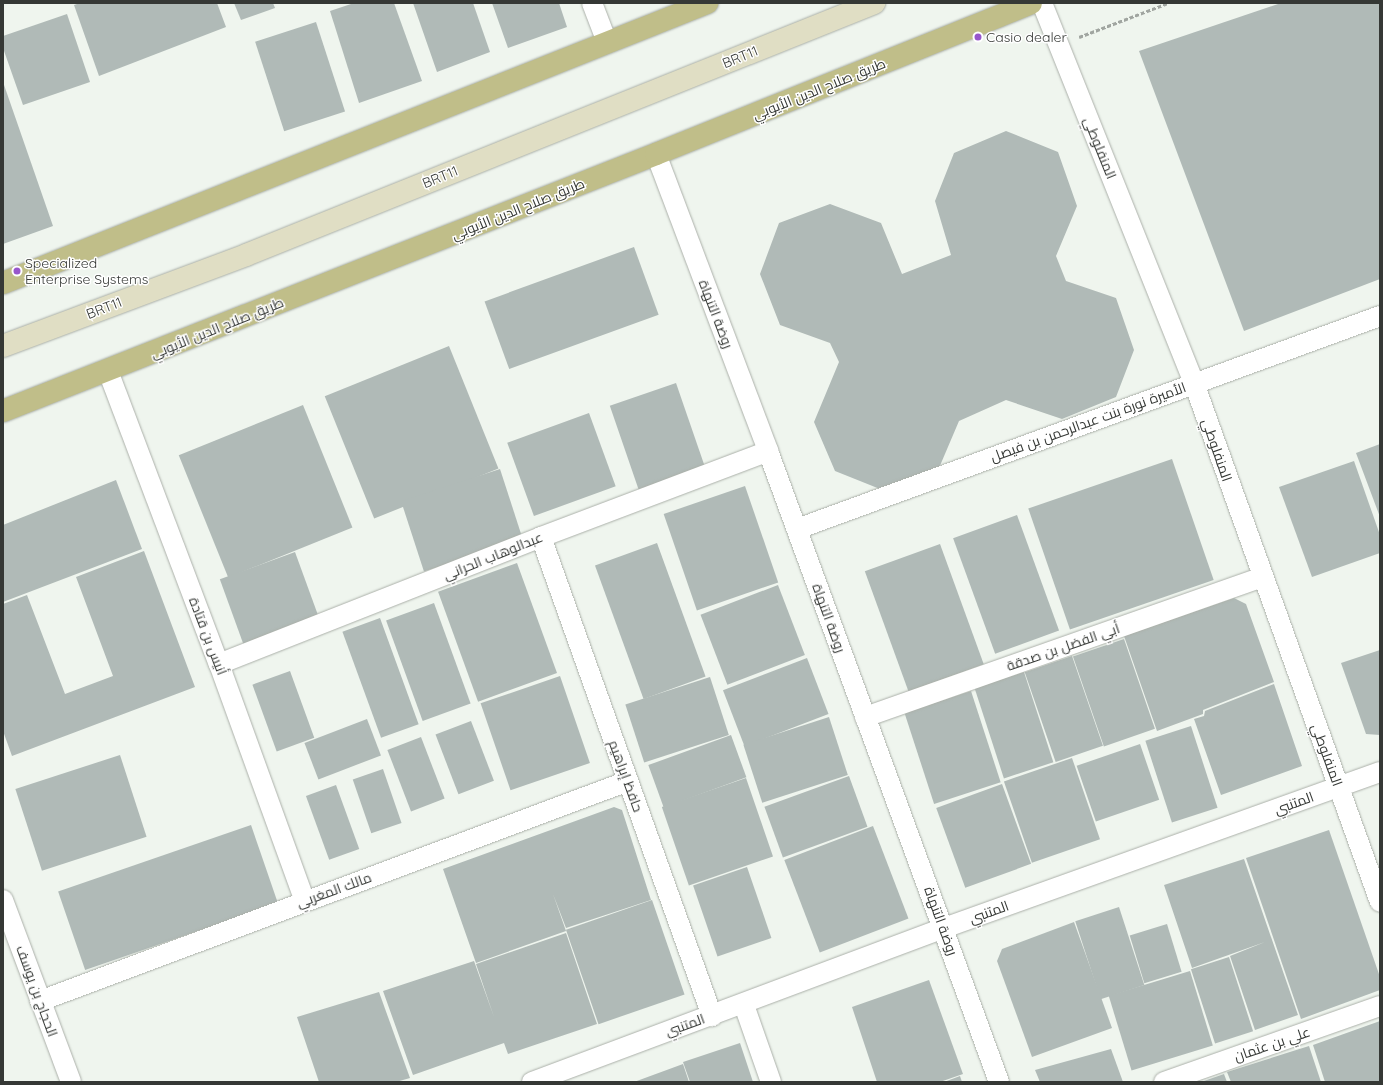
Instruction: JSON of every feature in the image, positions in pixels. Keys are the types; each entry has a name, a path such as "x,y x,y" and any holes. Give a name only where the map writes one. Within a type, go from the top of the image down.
{"main road":[{"path":"3,283 707,3"},
{"name":"BRT11","path":"3,346 246,255 874,3"},
{"name":"طريق صلاح الدين الأيوبي","path":"3,411 108,371 656,154 1031,3"}],"street":[{"path":"592,3 606,42"},
{"name":"المنفلوطي","path":"1042,3 1194,383 1262,577 1380,902"},
{"name":"روضة التنهاة","path":"656,154 797,529 944,928 998,1082"},
{"name":"الأميرة نورة بنت عبدالرحمن بن فيصل","path":"797,529 1380,316"},
{"name":"أنيس بن قتادة","path":"108,371 219,664 305,901"},
{"name":"عبدالوهاب الحراني","path":"219,664 541,537 768,451"},
{"name":"حافظ إبراهيم","path":"541,537 712,1016"},
{"name":"أبي الفضل بن صدقة","path":"865,717 1262,577"},
{"name":"المتنبي","path":"532,1082 744,1005 944,928 1380,772"},
{"name":"مالك المغربي","path":"40,1001 628,781"},
{"name":"الحجاج بن يوسف","path":"3,900 71,1082"},
{"path":"744,1005 771,1082"},
{"name":"علي بن عثمان","path":"1164,1082 1380,1006"}],"path":[{"path":"1058,45 1168,3"}],"building":[{"path":"80,3 217,3 226,27 99,76 74,5"},
{"path":"234,3 273,3 275,8 241,20"},
{"path":"354,3 394,3 422,81 359,103 330,11"},
{"path":"413,3 473,3 490,52 437,72"},
{"path":"492,3 559,3 567,27 508,48"},
{"path":"1281,3 1380,3 1380,279 1244,331 1139,51"},
{"path":"67,14 90,82 23,105 3,48 3,36"},
{"path":"316,22 345,111 284,131 255,42"},
{"path":"3,82 53,226 3,244"},
{"path":"1006,131 1058,152 1077,206 1056,256 1066,281 1116,298 1134,350 1116,397 1062,419 1006,400 959,421 939,468 885,491 835,471 814,422 839,362 830,343 780,325 760,274 779,223 830,204 881,223 902,274 951,255 935,201 954,153"},
{"path":"634,247 659,315 509,369 485,301"},
{"path":"449,346 498,468 374,519 325,396"},
{"path":"676,383 705,468 639,491 610,406"},
{"path":"303,405 352,527 228,578 179,455"},
{"path":"589,413 616,486 534,516 507,443"},
{"path":"1380,444 1380,517 1356,453"},
{"path":"1172,459 1214,580 1070,630 1028,508"},
{"path":"1354,461 1380,535 1380,553 1312,577 1279,487"},
{"path":"500,469 523,539 424,572 401,501"},
{"path":"116,480 142,549 3,602 3,525"},
{"path":"745,486 778,582 697,610 664,514"},
{"path":"1017,515 1059,631 995,654 953,538"},
{"path":"657,543 706,676 644,699 595,566"},
{"path":"940,544 984,664 909,692 865,571"},
{"path":"144,551 195,687 12,756 3,731 3,604 27,595 65,694 113,676 76,577"},
{"path":"295,552 320,621 245,648 220,579"},
{"path":"517,563 557,673 478,702 438,592"},
{"path":"778,585 805,655 727,685 701,615"},
{"path":"1234,598 1246,604 1274,682 1203,710 1203,714 1157,731 1124,636"},
{"path":"434,603 471,704 423,721 386,620"},
{"path":"380,618 419,724 381,738 342,632"},
{"path":"1124,639 1155,729 1104,746 1073,657"},
{"path":"1380,650 1380,735 1366,734 1341,663"},
{"path":"1072,656 1103,746 1056,762 1025,672"},
{"path":"807,658 829,714 744,746 723,690"},
{"path":"290,671 314,738 277,751 252,685"},
{"path":"1024,672 1053,762 1004,778 975,688"},
{"path":"560,676 590,763 511,790 481,703"},
{"path":"710,677 729,735 644,763 625,705"},
{"path":"1274,684 1302,766 1221,795 1194,719 1204,716 1205,711"},
{"path":"971,691 1001,782 934,804 904,713"},
{"path":"829,717 848,775 762,803 743,745"},
{"path":"367,719 381,755 318,779 304,743"},
{"path":"471,721 494,781 458,794 436,735"},
{"path":"1191,726 1218,808 1172,823 1145,741"},
{"path":"731,735 746,777 664,807 648,765"},
{"path":"421,737 445,799 411,812 387,750"},
{"path":"1140,744 1159,800 1096,822 1077,766"},
{"path":"120,755 147,837 42,871 15,789"},
{"path":"1072,758 1100,839 1032,863 1004,781"},
{"path":"383,769 402,823 371,833 353,779"},
{"path":"849,776 867,827 783,858 764,807"},
{"path":"746,778 773,856 689,885 662,807"},
{"path":"1002,784 1031,864 965,888 936,808"},
{"path":"336,785 359,849 329,860 306,796"},
{"path":"614,807 622,810 651,900 566,928 553,894 566,931 476,963 443,869"},
{"path":"251,825 278,903 85,970 58,891"},
{"path":"873,826 908,918 820,952 784,860"},
{"path":"1329,830 1380,977 1380,990 1301,1019 1246,858"},
{"path":"1244,859 1298,1015 1255,1030 1230,956 1265,942 1192,968 1164,885"},
{"path":"747,867 771,938 718,956 693,886"},
{"path":"652,900 685,995 599,1024 566,930"},
{"path":"1119,907 1144,985 1101,999 1075,921"},
{"path":"1074,922 1112,1028 1032,1057 997,961 1002,949"},
{"path":"1167,924 1182,972 1144,983 1130,935"},
{"path":"566,933 597,1024 508,1054 504,1043 413,1075 383,991 474,961 494,1017 476,964"},
{"path":"1229,957 1253,1031 1215,1044 1191,969"},
{"path":"1190,971 1213,1046 1132,1070 1109,996"},
{"path":"929,980 963,1074 940,1082 877,1082 852,1007"},
{"path":"379,992 410,1078 396,1082 319,1082 297,1017"},
{"path":"1380,1021 1380,1082 1325,1082 1313,1045"},
{"path":"740,1043 753,1082 690,1082 683,1062"},
{"path":"1309,1046 1321,1082 1231,1082 1227,1072"},
{"path":"1111,1049 1123,1082 1040,1082 1035,1070"},
{"path":"683,1064 689,1082 634,1082"},
{"path":"1224,1074 1227,1082 1201,1082"},
{"path":"960,1076 962,1082 944,1082"}],"place":[{"name":"Casio dealer","path":"978,37"},
{"name":"Specialized Enterprise Systems","path":"17,271"}]}
